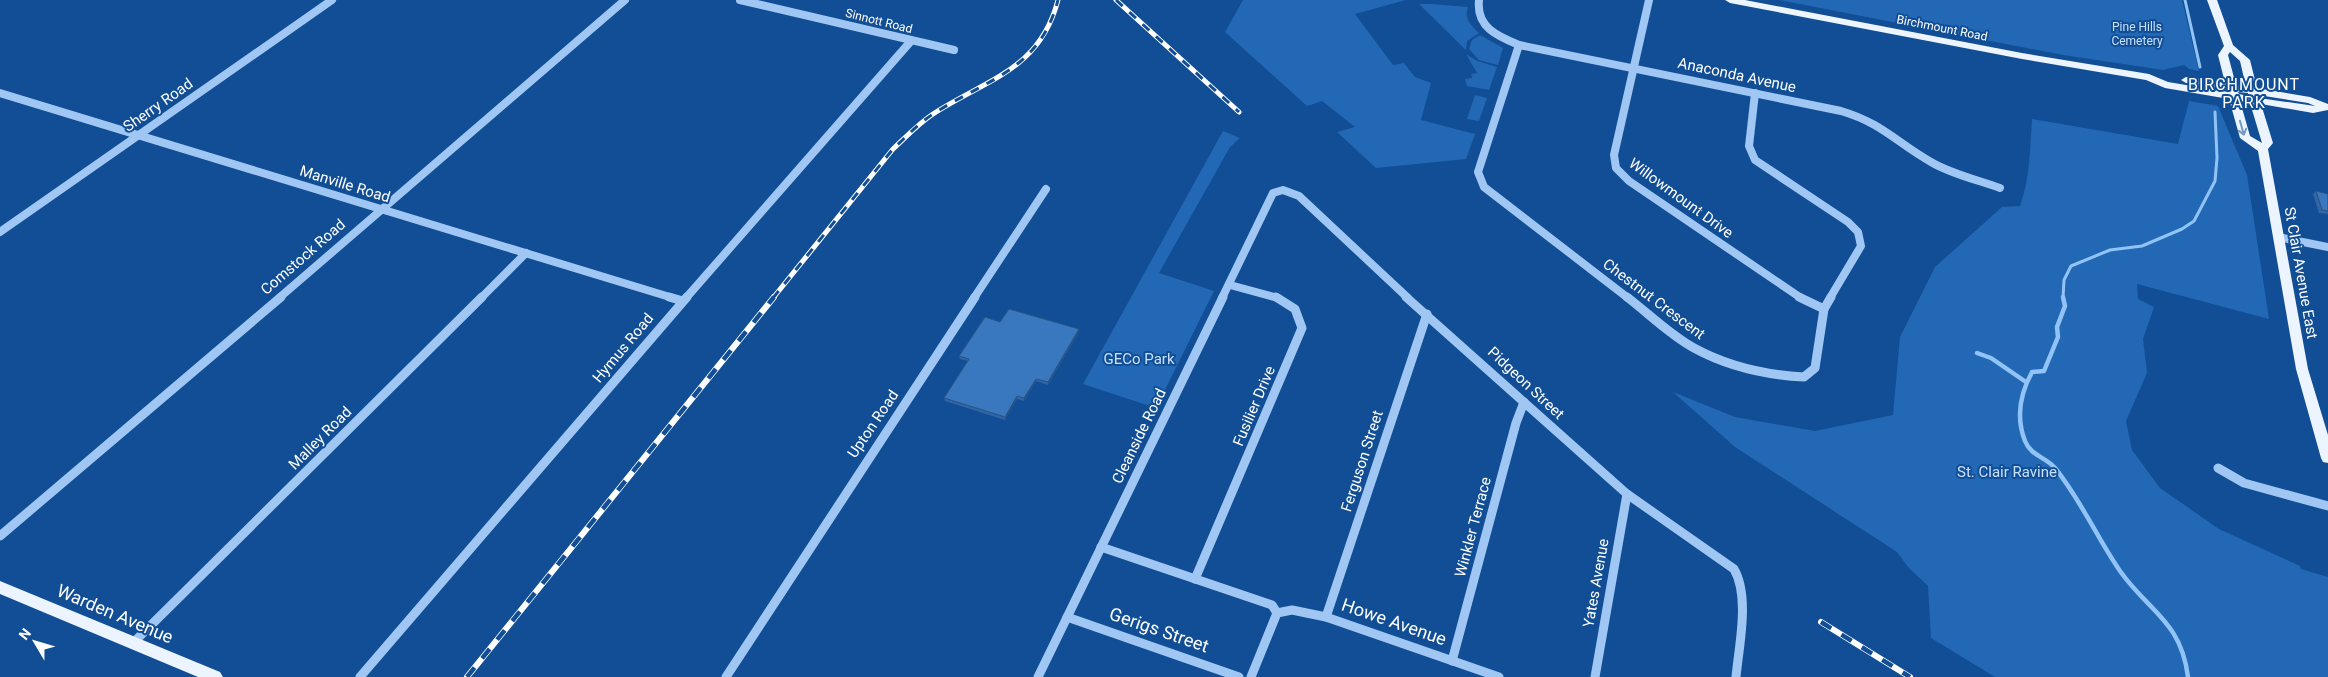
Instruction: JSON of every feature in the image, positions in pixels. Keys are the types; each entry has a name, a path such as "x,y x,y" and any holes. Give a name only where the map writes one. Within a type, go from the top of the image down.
{"main road":[{"name":"Birchmount Road","path":"1730,0 2022,56 2149,77 2165,85 2232,92 2313,110 2327,107"},
{"name":"St Clair Avenue East","path":"2212,0 2229,46 2245,60 2268,143 2263,150 2302,369 2328,458"},
{"name":"St Clair Avenue East","path":"2229,46 2223,55 2245,138 2263,150"},
{"name":"Warden Avenue","path":"0,587 215,677"}],"street":[{"name":"Sherry Road","path":"0,232 332,0"},
{"name":"Comstock Road","path":"0,536 134,424 624,0"},
{"name":"Sinnott Road","path":"740,0 954,50"},
{"name":"Anaconda Avenue","path":"1480,0 1477,14 1482,22 1500,37 1519,45 1841,111 1864,118 1884,129 1932,164 2000,188"},
{"name":"Willowmount Drive","path":"1649,0 1614,155 1616,168 1629,181 1804,300 1824,309"},
{"name":"Hymus Road","path":"360,677 683,301 911,41"},
{"name":"Chestnut Crescent","path":"1519,45 1478,172 1484,187 1692,347 1715,358 1780,377 1804,377 1815,368 1824,309 1861,246 1861,237 1858,230 1848,222 1755,160 1749,146 1755,93"},
{"name":"Manville Road","path":"0,93 683,301"},
{"name":"Upton Road","path":"726,677 834,509 1046,189"},
{"name":"Cleanside Road","path":"1038,677 1230,285 1273,193 1286,189"},
{"name":"Pidgeon Street","path":"1286,189 1299,196 1627,494 1734,569 1741,581 1743,595 1736,677"},
{"path":"2278,237 2328,247"},
{"name":"Malley Road","path":"134,642 526,253"},
{"name":"Fusilier Drive","path":"1195,579 1302,328 1295,309 1277,297 1230,285"},
{"name":"Ferguson Street","path":"1326,617 1421,327 1427,314"},
{"name":"Winkler Terrace","path":"1452,661 1516,423 1524,402"},
{"path":"2218,468 2244,484 2328,506"},
{"name":"Yates Avenue","path":"1595,677 1627,494"},
{"path":"1101,547 1272,605 1274,618 1251,677"},
{"name":"Howe Avenue","path":"1274,618 1292,610 1326,617 1498,677"},
{"name":"Gerigs Street","path":"1067,617 1239,677"}],"green space":[{"path":"1243,0 1406,0 1355,14 1393,65 1404,63 1415,77 1431,83 1421,120 1475,134 1466,159 1376,168 1337,132 1355,127 1322,101 1307,106 1225,32"},
{"name":"Pine Hills Cemetery","path":"1779,0 2182,0 2199,71 2189,69 2184,65 2163,70 2063,55"},
{"path":"1419,4 1468,7 1468,18 1479,33 1467,41 1466,50"},
{"path":"1480,35 1503,48 1498,65 1479,60 1469,49 1472,40"},
{"path":"1466,54 1477,61 1497,67 1489,90 1467,86 1465,79 1472,78 1471,74 1477,73"},
{"path":"1475,95 1487,98 1479,121 1467,119"},
{"name":"St. Clair Ravine","path":"2189,101 2218,106 2247,175 2269,319 2137,284 2138,299 2154,307 2143,339 2147,373 2126,421 2132,450 2160,488 2219,529 2300,566 2301,569 2328,577 2328,677 1995,677 1931,638 1928,586 1908,567 1897,552 1735,447 1673,392 1735,417 1815,431 1893,415 1900,337 1935,267 2002,207 2020,206 2028,175 2032,119 2178,144"},
{"name":"GECo Park","path":"1223,131 1240,138 1230,147 1159,273 1214,291 1156,408 1083,384"}],"building":[{"path":"2316,191 2328,194 2328,211 2322,210"},
{"path":"1009,309 1079,329 1048,382 1036,379 1024,398 1017,396 1005,417 944,398 969,359 959,356 985,317 1000,322"}],"waterway":[{"path":"2185,0 2200,67"},
{"path":"2063,297 2064,280 2071,266 2110,250 2142,246 2182,229 2194,221 2215,181 2217,158 2215,112"},
{"path":"2063,297 2065,306 2057,327 2058,337 2044,371 2032,372 2022,397 2020,415 2022,432 2031,450 2055,468 2064,480 2120,571 2171,630 2184,658 2188,677"},
{"path":"1977,353 1991,358 2026,382"}],"railway":[{"path":"773,298 893,149 917,126 933,114 992,81 1025,58 1050,24 1058,0"},
{"path":"1116,0 1239,112"},
{"path":"467,677 774,297"},
{"path":"1821,622 1910,677"}],"district":[{"name":"BIRCHMOUNT PARK","path":"2244,93"}]}
